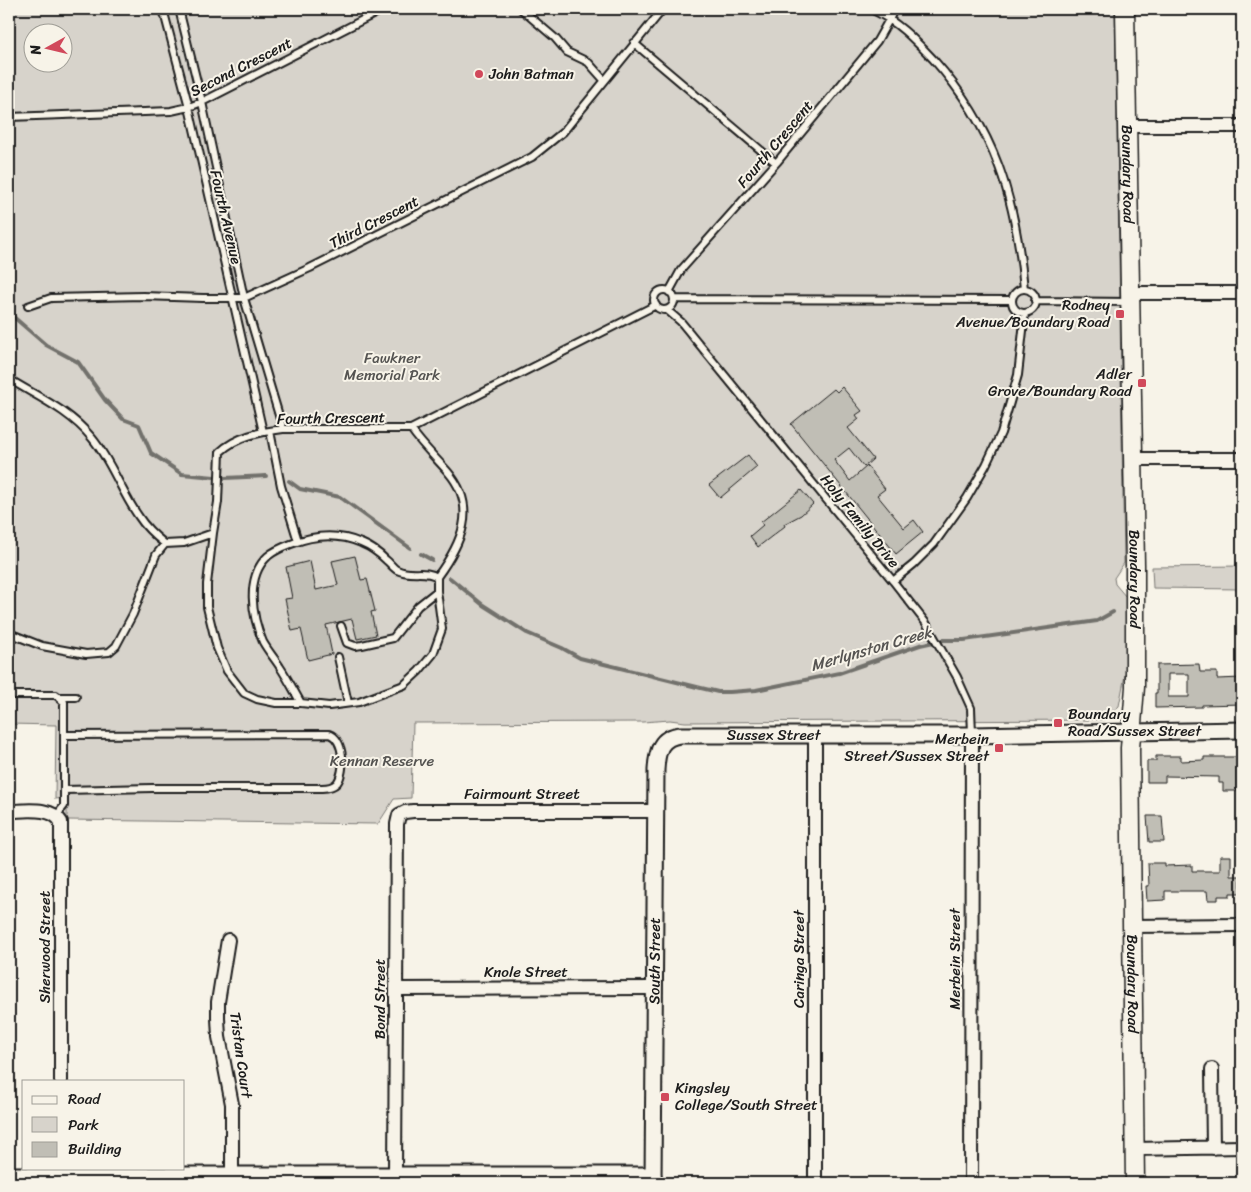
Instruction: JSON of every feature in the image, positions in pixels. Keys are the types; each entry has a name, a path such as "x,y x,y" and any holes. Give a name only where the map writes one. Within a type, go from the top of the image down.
{"main road":[{"name":"Boundary Road","path":"1126,9 1135,687 1132,732 1131,926 1133,1183"}],"street":[{"path":"1128,126 1242,126"},
{"path":"1131,298 1242,293"},
{"path":"1133,459 1242,459"},
{"name":"Sussex Street","path":"666,740 673,736 681,735 972,735 1242,730"},
{"name":"Merbein Street","path":"971,1183 972,735"},
{"name":"Caringa Street","path":"815,1183 816,736"},
{"name":"South Street","path":"653,1179 657,754 666,740"},
{"name":"Fairmount Street","path":"397,824 399,814 413,811 656,810"},
{"path":"9,811 47,812 56,816"},
{"name":"Sherwood Street","path":"56,816 61,822 62,828 61,1080"},
{"name":"Bond Street","path":"395,1175 397,824"},
{"path":"1131,926 1242,925"},
{"name":"Tristan Court","path":"228,940 218,1002 218,1018 232,1104 232,1176"},
{"name":"Knole Street","path":"396,989 655,988"},
{"path":"1212,1069 1213,1148"},
{"path":"1133,1149 1242,1147"},
{"path":"18,1178 61,1172 178,1180 232,1176 335,1179 395,1175 492,1179 653,1179"}],"lane":[{"name":"Fourth Avenue","path":"163,9 189,107 232,299 266,432 298,541"},
{"name":"Fourth Avenue","path":"179,9 202,102 244,298 282,429"},
{"name":"Second Crescent","path":"9,117 171,110 189,107 384,9"},
{"path":"521,9 554,37 568,52 588,62 604,80"},
{"name":"Third Crescent","path":"28,306 51,298 144,296 244,298 310,268 532,157 563,132 663,9"},
{"path":"872,9 890,18 916,40 949,77 984,130 1008,192 1021,256 1024,289"},
{"name":"Fourth Crescent","path":"669,292 681,270 776,163 877,41 894,9"},
{"path":"634,43 776,163"},
{"path":"1024,289 1031,292 1035,302 1033,308 1025,313 1016,310 1012,300 1017,291 1024,289"},
{"path":"662,290 669,292 674,299 672,307 667,310 660,309 654,299 662,290"},
{"path":"1035,302 1131,298"},
{"path":"674,299 1012,300"},
{"name":"Fourth Crescent","path":"437,577 442,629 433,654 404,685 359,702 329,706 276,703 256,699 244,693 227,671 212,634 207,607 206,584 218,487 220,452 227,445 238,439 282,429 411,429 656,305"},
{"name":"Holy Family Drive","path":"667,310 681,322 893,581 934,544 967,498 986,465 1001,434 1018,375 1025,313"},
{"path":"9,379 46,399 64,412 91,437 109,462 139,518 165,544 184,544 213,533"},
{"path":"301,703 264,644 255,617 253,596 256,574 268,556 278,549 298,541 320,536 342,537 362,543 376,550 397,570 414,574 430,572 437,577 458,545 464,526 462,496 449,474 421,444 411,429"},
{"path":"9,633 42,646 81,653 105,654 114,650 133,614 156,555 165,544"},
{"path":"893,581 933,633 966,695 971,708 972,735"},
{"path":"341,626 347,643 355,646 393,638 418,606 437,591"},
{"path":"338,657 348,703"},
{"path":"9,695 76,697"},
{"path":"56,816 64,806 64,702 60,697"},
{"path":"64,735 329,734 337,739 342,751 342,773 338,781 331,787 64,790"}],"green space":[{"name":"Fawkner Memorial Park","path":"9,9 1115,9 1124,563 1114,578 1115,584 1126,597 1126,670 1119,706 1104,720 685,722 670,720 643,722 413,723 411,798 394,799 378,824 67,820 67,798 55,799 56,725 9,724"},
{"path":"1242,566 1242,589 1153,588 1152,567"}],"building":[{"path":"842,387 862,411 856,415 859,419 848,428 873,459 864,467 849,448 834,460 850,481 867,466 885,489 877,495 904,528 914,520 923,532 896,554 791,424 834,389 837,392"},
{"path":"748,455 757,467 720,498 709,485"},
{"path":"801,490 813,504 801,515 784,524 785,526 758,547 750,536 763,525 761,522"},
{"path":"355,556 361,580 367,579 375,611 371,612 376,635 357,639 352,619 326,625 332,654 308,660 301,629 292,631 285,599 292,598 286,567 310,561 316,590 338,585 332,561"},
{"path":"1199,664 1200,672 1217,672 1217,679 1242,678 1242,704 1155,708 1157,665","holes":["1168,674 1189,674 1189,697 1168,697"]},
{"path":"1156,756 1181,756 1181,761 1204,760 1204,757 1237,757 1237,791 1223,791 1223,783 1219,783 1219,777 1165,776 1165,782 1147,782 1147,761 1156,761"},
{"path":"1147,816 1162,816 1164,842 1149,842"},
{"path":"1220,856 1231,856 1231,876 1241,876 1241,893 1230,893 1230,896 1218,896 1218,900 1208,900 1207,891 1165,891 1165,900 1147,901 1146,886 1149,886 1148,863 1165,863 1165,866 1192,865 1192,871 1220,871"}],"waterway":[{"name":"Merlynston Creek","path":"9,313 46,345 78,362 105,400 123,419 139,425 151,453 182,474 225,478 266,476"},
{"name":"Merlynston Creek","path":"289,481 300,489 340,497 410,548"},
{"name":"Merlynston Creek","path":"421,554 432,560"},
{"name":"Merlynston Creek","path":"450,578 483,605 527,633 580,658 718,692 756,690 839,673 920,645 943,640 964,640 1097,621 1113,612"}],"place":[{"name":"John Batman","path":"479,74"},
{"name":"Rodney Avenue/Boundary Road","path":"1120,314"},
{"name":"Adler Grove/Boundary Road","path":"1142,383"},
{"name":"Boundary Road/Sussex Street","path":"1058,723"},
{"name":"Merbein Street/Sussex Street","path":"999,748"},
{"name":"Kingsley College/South Street","path":"665,1097"}],"park label":[{"name":"Kennan Reserve","path":"382,761"}]}
